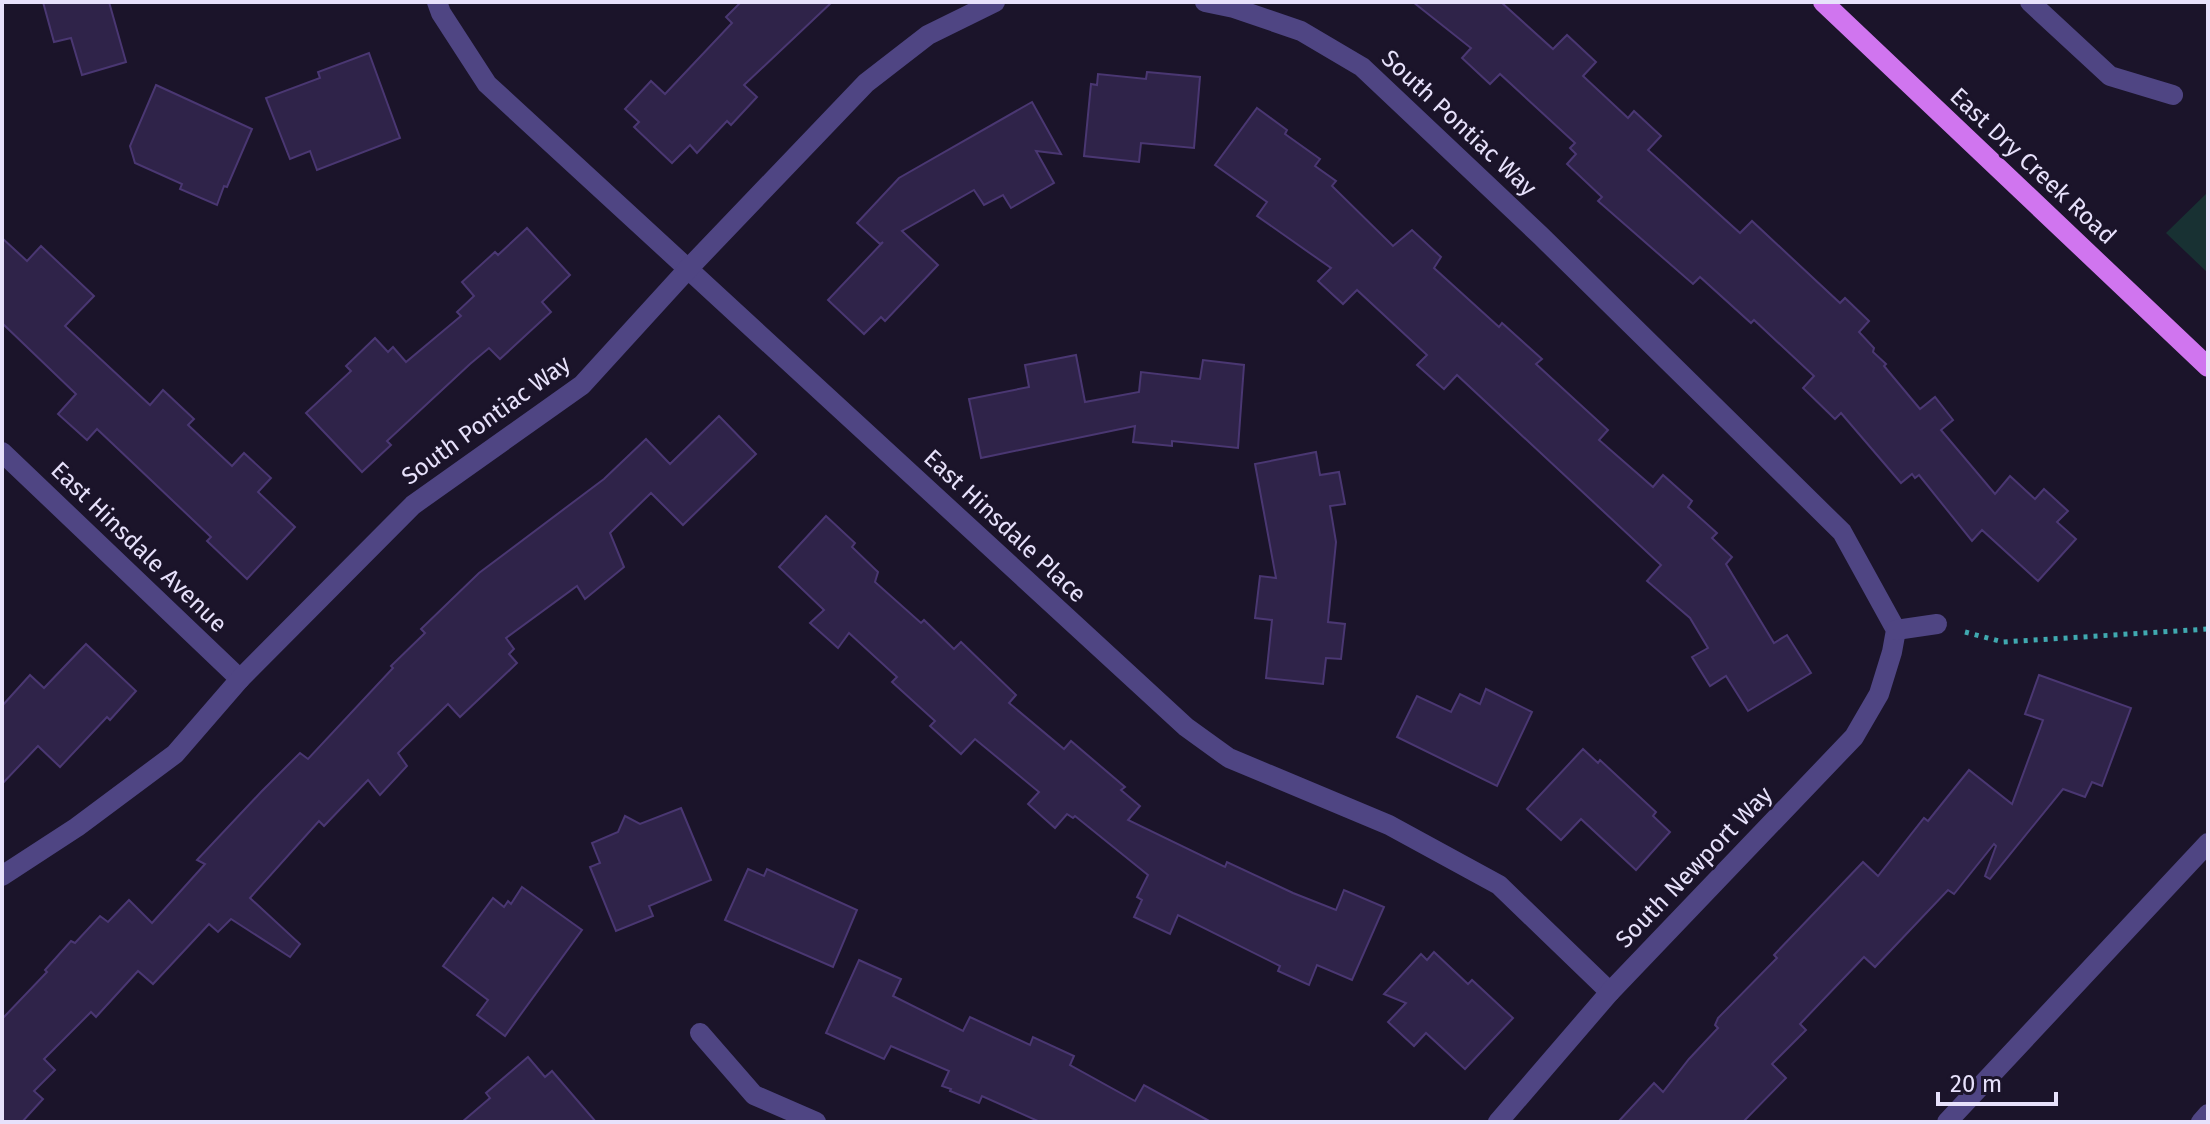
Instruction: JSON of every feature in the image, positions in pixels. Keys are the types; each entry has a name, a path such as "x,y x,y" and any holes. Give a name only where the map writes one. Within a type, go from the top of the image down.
{"main road":[{"name":"East Dry Creek Road","path":"1823,2 2208,367"}],"street":[{"name":"East Hinsdale Place","path":"437,2 487,84 1186,727 1229,758 1389,825 1499,885 1610,992"},
{"name":"South Pontiac Way","path":"2,876 77,827 175,754 240,679 413,505 582,385 866,83 928,35 995,2"},
{"name":"South Pontiac Way","path":"1205,2 1234,8 1301,31 1362,67 1541,236 1842,532 1896,630"},
{"path":"2030,2 2110,76 2173,95"},
{"name":"East Hinsdale Avenue","path":"2,452 240,679"},
{"path":"1896,630 1937,624"},
{"name":"South Newport Way","path":"1498,1122 1610,992 1854,737 1879,694 1896,630"},
{"path":"1947,1122 2203,857"},
{"path":"700,1033 754,1095 816,1122"},
{"path":"2201,1122 2208,1114"}],"path":[{"path":"1937,624 2003,642 2208,629"}],"green space":[{"path":"2208,192 2208,273 2166,233"}],"building":[{"path":"43,2 109,2 126,62 82,75 71,38 54,42"},
{"path":"741,2 832,2 744,85 757,97 731,125 727,121 697,153 690,145 672,163 634,127 639,122 625,109 651,81 665,94 732,23 726,17"},
{"path":"1413,2 1501,2 1553,49 1567,35 1596,62 1583,76 1628,118 1634,111 1661,136 1648,150 1740,233 1752,221 1840,303 1845,298 1869,321 1859,332 1874,348 1873,352 1920,409 1935,397 1953,420 1941,430 1995,494 2010,476 2035,499 2044,489 2068,511 2057,522 2076,539 2038,581 1982,530 1972,541 1919,475 1915,478 1912,474 1901,483 1841,413 1835,419 1803,388 1814,376 1754,320 1751,323 1700,277 1693,284 1598,201 1602,197 1567,164 1576,154 1570,148 1575,143 1500,74 1490,84 1462,58 1471,48"},
{"path":"369,53 400,138 317,170 310,151 290,159 266,98 320,78 318,72"},
{"path":"1147,72 1200,77 1194,148 1141,143 1139,162 1084,156 1091,84 1097,85 1098,74 1146,79"},
{"path":"156,85 252,129 217,205 180,189 182,184 135,163 130,146"},
{"path":"1032,102 1061,154 1036,151 1054,183 1011,208 1003,195 984,205 974,190 902,231 938,265 885,321 881,317 864,334 828,300 883,242 880,244 857,223 899,178"},
{"path":"1257,108 1287,130 1285,134 1320,159 1315,166 1336,181 1332,186 1393,246 1412,230 1441,257 1434,268 1499,327 1502,323 1542,359 1536,364 1608,430 1599,440 1653,487 1663,475 1692,501 1688,507 1717,533 1712,538 1732,557 1726,564 1774,643 1787,635 1811,673 1748,711 1726,676 1710,686 1692,657 1708,648 1690,618 1647,581 1661,565 1457,375 1444,389 1417,365 1427,355 1357,290 1343,304 1318,281 1331,268 1257,216 1267,202 1215,165"},
{"path":"527,228 570,275 542,302 551,312 500,359 489,348 470,364 387,441 391,445 362,472 306,413 351,371 346,366 375,338 388,352 393,347 406,362 461,316 457,312 474,296 462,282"},
{"path":"2,238 27,261 41,246 94,296 65,326 150,405 163,390 194,419 188,425 232,466 244,453 271,478 258,492 295,527 247,579 207,541 211,537 97,429 87,440 58,414 76,394 2,323"},
{"path":"1076,355 1085,402 1139,392 1141,372 1200,379 1203,360 1244,365 1238,448 1172,441 1172,446 1133,442 1135,426 981,458 969,399 1029,387 1025,365"},
{"path":"719,416 756,454 683,525 651,493 610,533 624,567 585,599 577,586 506,638 514,649 509,654 517,663 460,717 448,704 398,753 407,766 380,795 368,780 324,826 319,821 250,898 300,944 290,957 231,919 218,932 209,924 153,984 138,971 96,1017 91,1012 44,1059 55,1070 34,1091 43,1099 22,1122 2,1122 2,1019 47,972 45,970 71,941 75,943 100,916 108,922 129,900 152,923 205,864 197,860 300,753 308,759 393,668 391,666 425,633 421,629 479,573 604,479 646,439 670,464"},
{"path":"1316,452 1320,475 1339,472 1345,504 1330,506 1336,542 1328,622 1345,624 1341,659 1326,658 1323,684 1266,678 1272,620 1255,618 1260,576 1276,578 1255,464"},
{"path":"826,516 855,543 852,547 878,572 875,582 921,623 924,620 954,649 961,642 1016,695 1009,703 1064,749 1071,741 1125,787 1121,790 1140,806 1128,820 1225,867 1227,862 1336,910 1344,890 1384,907 1352,980 1317,965 1309,985 1278,971 1280,966 1178,915 1170,934 1134,917 1142,900 1137,897 1148,875 1075,816 1073,818 1067,814 1055,828 1028,804 1039,792 975,739 961,754 930,726 935,721 892,682 897,677 849,633 838,648 810,623 824,610 779,567"},
{"path":"86,644 136,691 60,767 38,746 2,784 2,706 30,675 44,688"},
{"path":"2039,675 2131,708 2102,786 2092,782 2085,797 2063,789 1990,879 1985,876 1996,846 1994,844 1954,894 1948,890 1875,967 1864,957 1800,1024 1806,1030 1772,1064 1786,1078 1743,1122 1618,1122 1654,1083 1663,1092 1718,1028 1715,1025 1718,1018 1777,958 1774,955 1863,862 1878,876 1924,818 1928,821 1969,770 2012,804 2043,720 2025,714"},
{"path":"1486,689 1532,712 1497,786 1397,737 1417,696 1451,712 1460,694 1480,704"},
{"path":"1583,749 1598,763 1600,760 1656,812 1653,816 1670,832 1636,870 1581,819 1561,840 1527,809"},
{"path":"681,808 711,880 649,906 653,916 616,931 590,867 600,863 592,843 618,832 625,816 640,824"},
{"path":"748,869 764,876 767,869 857,910 833,967 725,920"},
{"path":"522,887 582,930 505,1036 477,1015 488,1000 443,966 493,898 504,907 508,901 511,904"},
{"path":"1434,952 1468,984 1472,980 1513,1018 1465,1069 1426,1033 1414,1046 1388,1022 1406,1003 1384,994 1421,954 1427,960"},
{"path":"859,960 901,979 893,996 963,1031 970,1017 1030,1045 1033,1037 1074,1056 1070,1065 1135,1101 1144,1085 1211,1122 1040,1122 982,1096 979,1103 950,1091 942,1086 949,1071 891,1046 884,1059 826,1033"},
{"path":"528,1057 545,1077 552,1071 596,1122 462,1122 490,1098 486,1093"}]}
